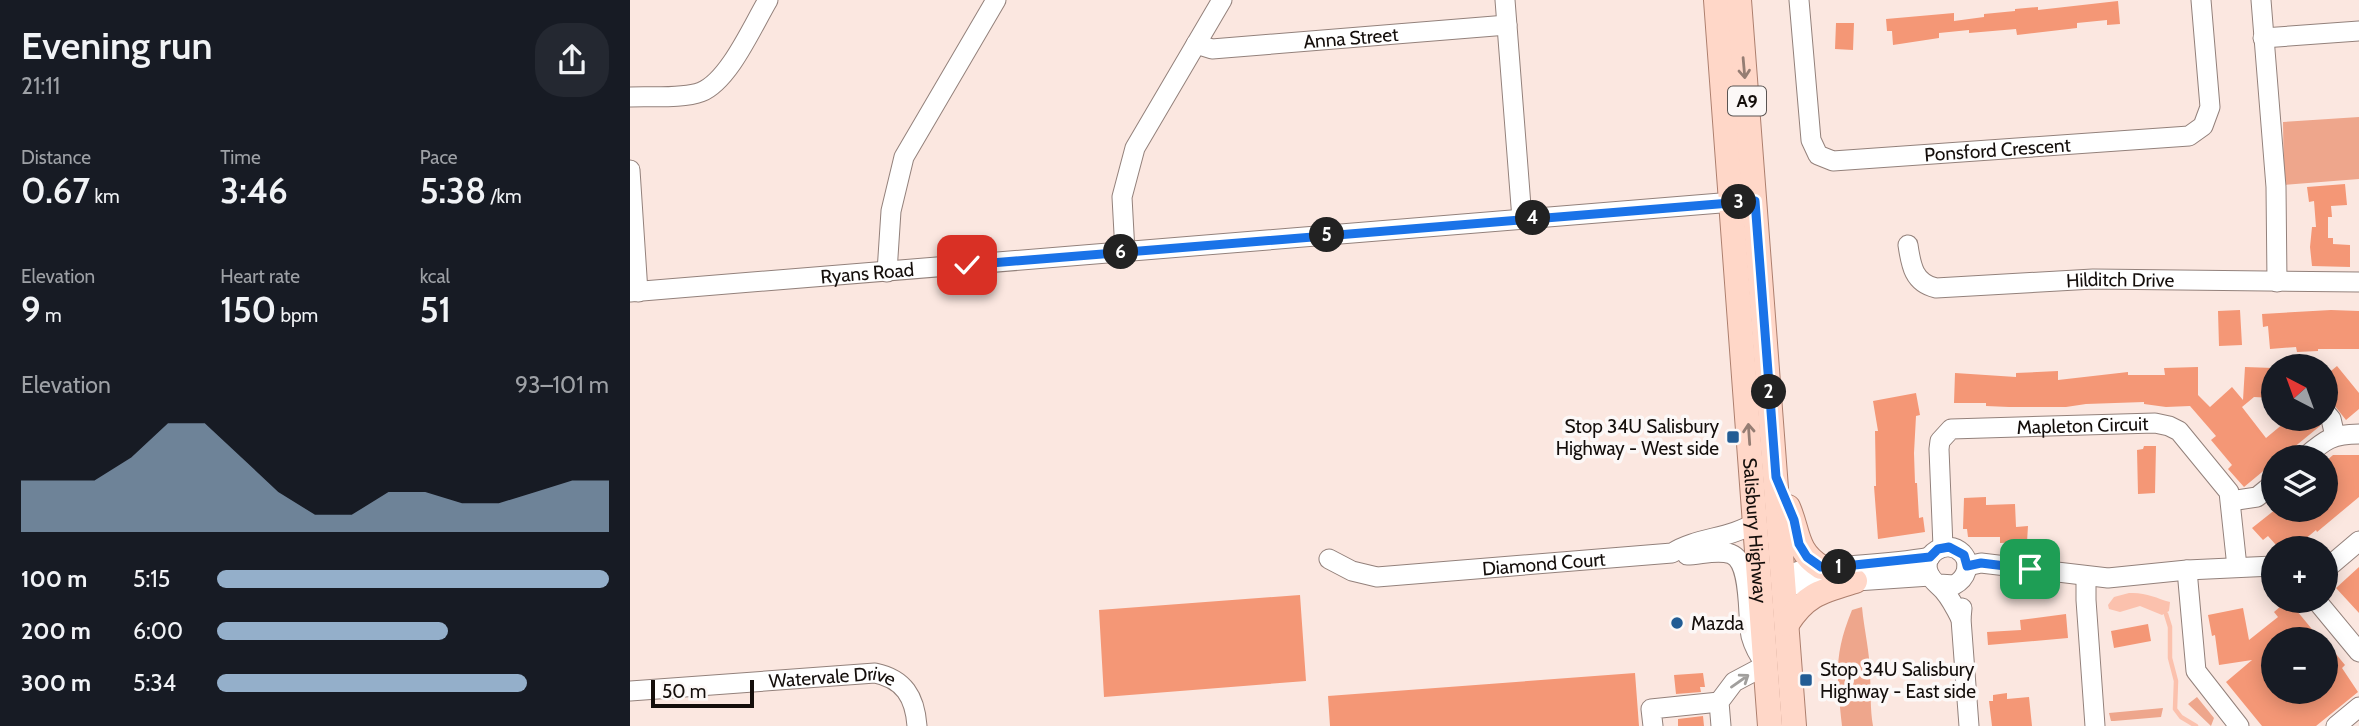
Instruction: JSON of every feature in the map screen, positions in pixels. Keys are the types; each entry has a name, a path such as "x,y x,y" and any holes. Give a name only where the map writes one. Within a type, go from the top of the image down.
{"main road":[{"name":"Salisbury Highway","path":"1726,1 1744,202 1776,477 1794,726"},
{"name":"Salisbury Highway","path":"1744,202 1756,522 1770,722"},
{"path":"1776,477 1794,520 1799,544 1807,557 1821,567"},
{"path":"1758,551 1783,579 1773,594 1778,675 1770,722"},
{"path":"1787,624 1796,610 1811,597 1855,581"}],"street":[{"path":"630,97 692,94 709,87 724,73 768,0"},
{"path":"887,272 891,211 904,157 996,0"},
{"path":"1125,252 1122,197 1135,148 1222,0"},
{"path":"1505,0 1522,219"},
{"name":"Ponsford Crescent","path":"1800,0 1811,140 1818,155 1833,161 2189,136 2203,126 2210,107 2201,0"},
{"path":"2260,0 2276,187 2277,282"},
{"name":"Anna Street","path":"1196,44 1212,49 1507,25"},
{"path":"2263,38 2359,31"},
{"path":"630,170 634,292"},
{"name":"Ryans Road","path":"634,292 1744,202"},
{"name":"Hilditch Drive","path":"1908,245 1910,262 1917,278 1925,285 1936,288 2092,279 2359,282"},
{"name":"Mapleton Circuit","path":"1935,566 1939,449 1945,433 1961,428 2163,424 2179,431 2224,484 2231,501 2237,567"},
{"path":"2334,431 2335,436"},
{"path":"2319,445 2335,436 2359,434"},
{"path":"2231,501 2257,497 2261,494"},
{"name":"Diamond Court","path":"1329,559 1352,571 1377,577 1672,553 1682,547 1740,531 1756,522"},
{"path":"2338,559 2359,541"},
{"path":"1783,579 1797,585 1855,581 1935,566 1960,551 1964,555 1961,619 1969,726"},
{"path":"1672,553 1730,554 1738,560 1745,574 1751,633 1755,649 1766,665 1734,682 1719,702 1721,726"},
{"path":"1935,566 1949,586 1981,563 2108,578 2261,566"},
{"path":"1783,579 1794,571 1821,567 1935,566"},
{"path":"1935,566 1961,619"},
{"path":"2187,570 2196,671 2239,726"},
{"path":"2086,576 2095,726"},
{"path":"2327,613 2359,652"},
{"name":"Watervale Drive","path":"630,691 875,673 888,676 906,688 914,701 917,726"},
{"path":"1653,726 1651,709 1719,702"},
{"path":"2336,726 2359,707"}],"shaded area":[{"path":"2359,117 2359,179 2284,185 2283,122"},
{"path":"2129,593 2146,594 2170,602 2169,611 2162,615 2140,606 2120,612 2109,609 2108,605 2114,597"},
{"path":"1862,607 1869,658 1873,726 1842,726 1839,654 1852,610"},
{"path":"2197,697 2214,718 2211,726 2188,704"},
{"path":"2163,708 2161,717 2111,721 2109,713"}],"building":[{"path":"2118,1 2120,24 2107,25 2107,20 2077,23 2077,28 2017,35 2016,29 1969,33 1969,30 1939,33 1939,38 1893,45 1892,31 1887,31 1886,19 1954,13 1954,21 2015,9 2038,7 2038,10"},
{"path":"1836,23 1854,23 1853,50 1835,49"},
{"path":"2345,184 2347,205 2331,206 2328,238 2333,238 2333,244 2350,245 2350,267 2312,266 2312,227 2316,227 2314,201 2309,202 2307,187"},
{"path":"2240,310 2242,345 2219,346 2218,311"},
{"path":"2359,311 2359,349 2297,352 2296,347 2270,349 2268,326 2263,327 2262,314"},
{"path":"2198,367 2198,395 2210,407 2232,387 2243,400 2245,367 2261,368 2261,397 2254,397 2242,407 2266,438 2274,431 2314,431 2297,445 2261,445 2261,473 2244,487 2228,469 2232,465 2211,440 2216,436 2190,406 2166,407 2144,402 2066,407 1954,403 1955,373 2016,377 2016,373 2058,371 2058,380 2128,372 2128,375 2165,375 2164,368"},
{"path":"2338,367 2359,393 2359,409 2346,420 2338,410"},
{"path":"1916,393 1920,415 1916,416 1915,483 1919,518 1923,517 1925,532 1878,539 1874,486 1875,431 1878,431 1873,401"},
{"path":"2144,446 2156,446 2155,493 2138,494 2137,450 2143,449"},
{"path":"2338,455 2359,455 2359,497 2338,514"},
{"path":"1986,497 1986,505 2015,504 2016,527 2028,526 2027,542 2000,543 2000,537 1968,537 1967,529 1963,529 1964,498"},
{"path":"2261,521 2329,522 2309,536 2261,538 2252,528"},
{"path":"2359,567 2359,613 2338,590 2338,586"},
{"path":"1300,595 1306,681 1104,697 1099,610"},
{"path":"2243,608 2249,640 2261,630 2261,704 2338,704 2338,657 2345,665 2342,668 2358,692 2316,726 2262,726 2226,682 2252,660 2219,665 2215,635 2212,636 2208,615"},
{"path":"2275,613 2299,613 2310,627 2265,627 2278,617"},
{"path":"2066,614 2068,638 1988,645 1987,632 2021,630 2020,620"},
{"path":"2148,624 2151,641 2114,648 2111,631"},
{"path":"1635,673 1639,726 1330,726 1328,696"},
{"path":"1703,673 1705,687 1700,687 1701,692 1676,694 1674,675"},
{"path":"2007,693 2007,699 2029,697 2032,726 1992,726 1989,701 1993,701 1993,695"},
{"path":"1703,716 1704,726 1678,726 1678,719"}],"waterway":[{"path":"2166,614 2170,627 2170,658 2176,681 2175,709 2181,717 2196,726"}],"place":[{"name":"Stop 34U Salisbury Highway - West side","path":"1733,437"},
{"name":"Mazda","path":"1677,623"},
{"name":"Stop 34U Salisbury Highway - East side","path":"1806,680"}],"route":[{"path":"967,265 1755,201 1776,477 1794,520 1799,544 1807,557 1821,567 1845,566 1930,557 1938,549 1949,547 1964,555 1967,566 1981,563 2030,569"}]}
